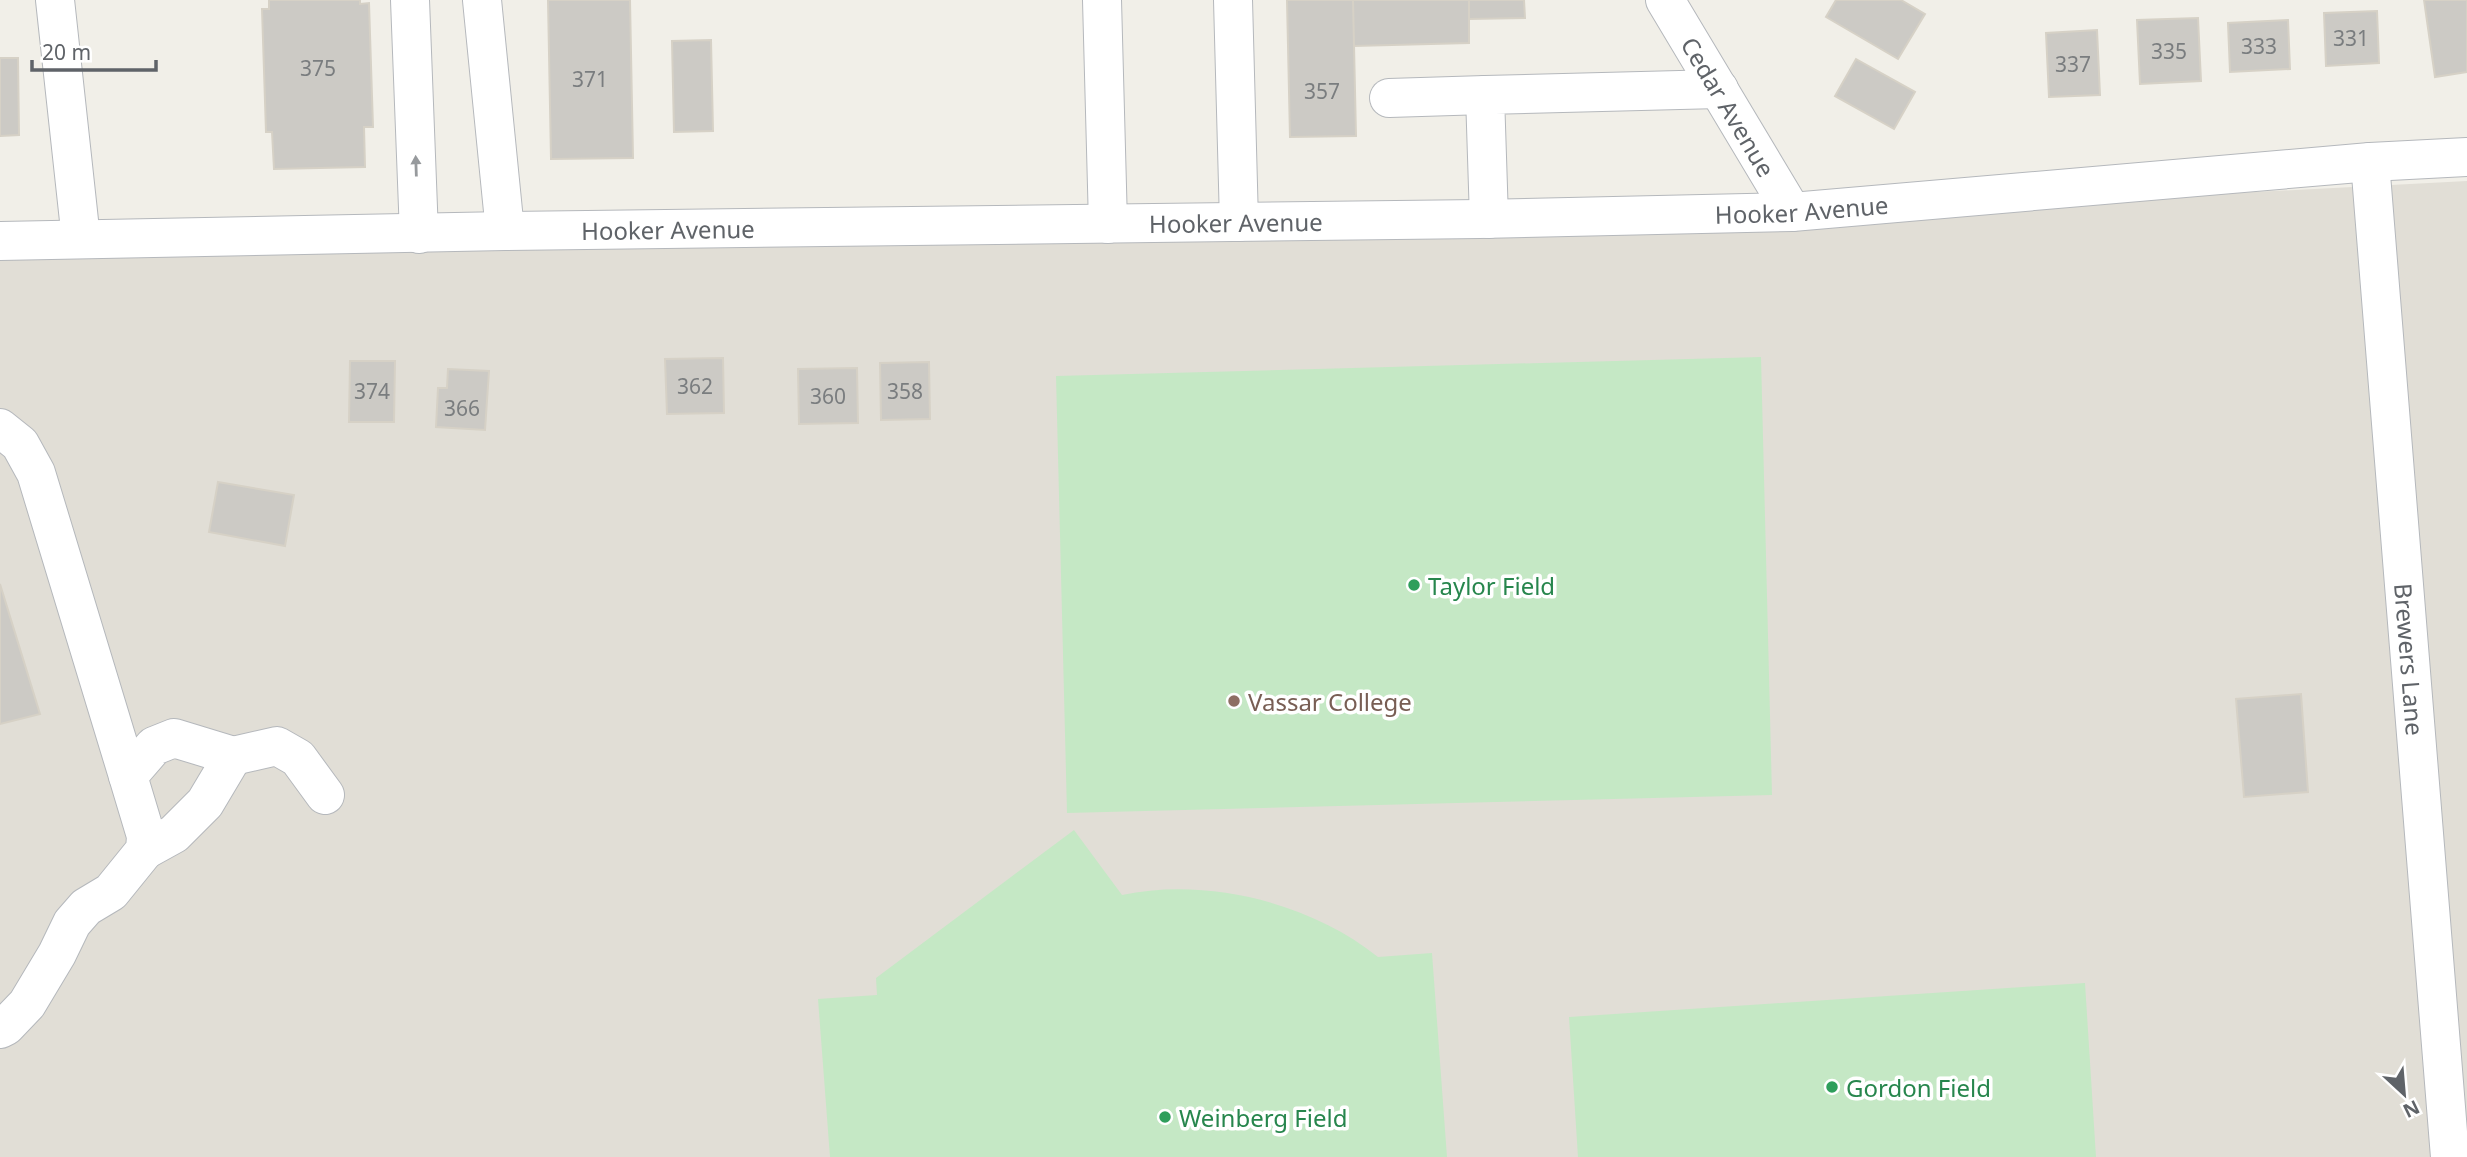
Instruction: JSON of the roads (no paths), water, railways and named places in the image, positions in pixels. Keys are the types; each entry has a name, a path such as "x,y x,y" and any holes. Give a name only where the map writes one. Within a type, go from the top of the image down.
{"street":[{"path":"55,0 81,239"},
{"path":"410,0 419,234"},
{"path":"482,0 505,231"},
{"path":"1102,0 1108,224"},
{"path":"1233,0 1239,222"},
{"name":"Cedar Avenue","path":"1665,0 1792,212"},
{"path":"1389,98 1719,89"},
{"path":"1485,95 1489,219"},
{"name":"Hooker Avenue","path":"0,241 1792,212 2370,162 2467,157"},
{"name":"Brewers Lane","path":"2370,162 2450,1157"},
{"path":"0,428 20,444 36,473 146,836 145,850"},
{"path":"128,776 154,746 174,738 233,756 276,746 298,758 325,795"},
{"path":"0,1029 27,1004 72,923 86,907 111,892 145,850 174,834 205,803 233,756"}],"place":[{"name":"Taylor Field","path":"1414,585"},
{"name":"Vassar College","path":"1234,701"},
{"name":"Gordon Field","path":"1832,1087"},
{"name":"Weinberg Field","path":"1165,1117"}]}
